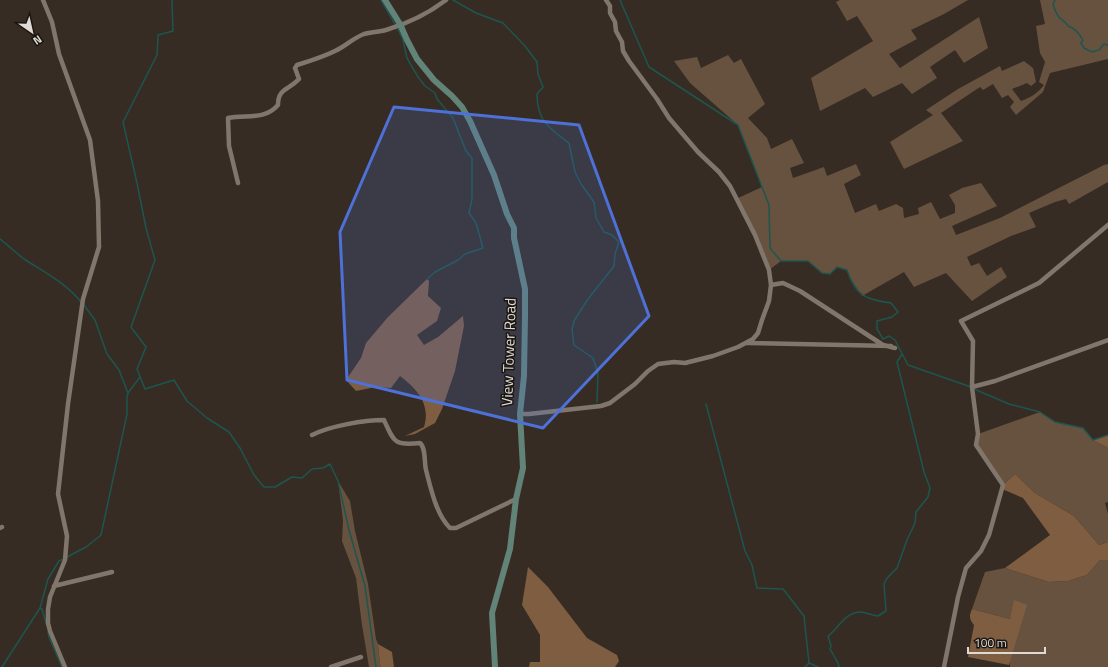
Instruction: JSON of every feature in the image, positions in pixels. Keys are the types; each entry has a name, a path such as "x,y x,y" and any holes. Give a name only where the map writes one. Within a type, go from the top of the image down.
{"street":[{"path":"43,0 52,22 60,54 90,140 98,201 99,247 83,299 68,404 58,494 67,536 65,560 50,596 48,609 48,622 65,667"},
{"name":"View Tower Road","path":"385,0 400,24 417,59 434,80 457,102 470,121 494,175 507,214 514,228 514,238 525,289 524,376 520,414 523,468 516,499 510,549 492,613 495,667"},
{"path":"238,183 229,146 228,118 251,117 267,114 274,110 278,105 278,97 281,93 299,79 295,68 297,65 335,51 346,45 354,38 384,31 436,8 446,0"},
{"path":"520,414 601,406 610,403 658,364 674,362 685,363 714,356 753,340 758,333 769,301 771,284 769,270 755,235 730,186 669,118 658,99 629,61 623,51 622,42 616,31 615,22 610,13 610,6 606,0"},
{"path":"944,667 958,597 966,568 981,551 989,535 1003,485 976,445 978,434 972,387 973,341 961,321 1039,283 1108,225"},
{"path":"746,343 893,347 884,345 867,335 800,291 783,283 771,284"},
{"path":"972,387 995,381 1108,340"},
{"path":"312,436 348,424 384,420 397,442 403,445 420,443 424,450 426,469 438,510 445,523 450,528 456,528 516,499"},
{"path":"54,586 112,572"},
{"path":"331,667 361,657"}],"highlighted area":[{"path":"394,107 579,125 649,316 543,428 347,380 340,232"}],"shaded area":[{"path":"840,0 968,0 944,14 911,30 917,39 889,54 900,68 979,17 988,48 964,63 955,50 930,67 937,78 912,94 902,83 873,97 865,88 820,111 811,78 873,41 857,16 847,21 836,2"},
{"path":"1040,0 1108,0 1108,59 1050,73 1043,92 1016,115 1010,107 1014,102 1008,95 1002,98 993,84 983,90 980,87 941,113 963,141 904,169 890,142 933,115 926,110 958,89 1000,66 1002,71 1024,61 1033,68 1036,82 1031,86 1027,83 1012,89 1021,101 1034,95 1044,85 1039,82 1045,62 1040,53 1036,26 1045,24"},
{"path":"728,55 734,63 741,59 765,104 748,118 767,138 771,149 792,139 804,163 790,168 793,178 824,167 827,176 856,164 861,175 844,184 855,213 876,204 879,211 896,204 903,208 904,218 919,214 918,208 931,202 940,219 955,213 955,205 949,195 962,188 981,183 997,206 952,226 956,235 1000,218 1108,164 1108,182 1069,204 1066,199 1029,213 1036,227 1011,236 967,257 971,266 979,263 987,276 1001,267 1007,277 972,301 946,273 914,287 904,272 862,296 850,278 847,270 837,267 830,274 822,273 808,261 781,261 769,270 736,199 762,187 738,125 690,83 674,61 697,57 701,68"},
{"path":"427,279 429,281 428,296 441,308 437,321 417,335 424,345 438,337 463,316 464,326 455,371 442,409 435,423 415,434 405,436 424,427 426,419 424,404 412,386 400,376 391,388 376,387 356,391 346,380 361,358 366,343 388,317"},
{"path":"1040,412 1055,422 1083,428 1093,440 1108,448 1108,502 1105,503 1108,514 1108,542 1099,545 1074,516 1035,493 1015,474 1003,485 976,445 978,434"},
{"path":"1108,435 1108,448 1093,440"},
{"path":"1015,474 1035,493 1074,516 1099,545 1108,542 1108,560 1100,560 1087,575 1068,581 1049,582 1005,568 1050,535 1023,498 1002,489 1003,485"},
{"path":"338,481 350,501 355,531 368,584 381,667 369,667 356,578 342,541 343,520"},
{"path":"1100,560 1108,560 1108,667 1010,667 1010,619 972,609 985,572 1005,568 1049,582 1068,581 1087,575"},
{"path":"528,567 548,587 587,638 617,655 619,661 615,667 529,667 530,662 540,662 540,635 522,605"},
{"path":"1014,600 1027,605 1009,665 968,657 974,625 970,617 972,609 1010,619"},
{"path":"378,644 392,652 394,667 381,667"}],"waterway":[{"path":"172,0 173,31 158,35 157,55 123,122 146,228 155,260 131,327 146,347 137,369 145,389 174,380 187,401 207,418 229,432 240,448 254,475 264,487 275,487 292,477 302,478 312,469 323,468 330,464 338,481 349,530 365,586 376,667"},
{"path":"381,0 399,31 403,40 407,58 418,77 425,86 435,93 437,99 453,118 466,151 472,158 472,199 469,213 476,223 483,248 465,254 458,260 435,272 428,278"},
{"path":"453,0 476,13 503,23 525,46 537,62 538,74 543,87 537,94 539,111 550,128 569,143 575,172 581,184 594,202 596,218 604,232 612,235 619,242 615,254 614,266 588,299 574,321 572,330 574,345 593,358 598,373 597,402"},
{"path":"620,0 649,67 738,125 769,205 770,248 781,261 808,261 822,273 830,274 837,267 847,270 850,279 858,291 868,298 891,303 898,312 892,317 877,321 877,329 883,339 889,336 895,340 908,365 971,387"},
{"path":"1055,0 1053,4 1057,14 1068,26 1073,28 1078,33 1083,40 1081,43 1084,48 1092,52 1099,50 1104,44 1108,45"},
{"path":"0,239 24,259 62,283 81,302"},
{"path":"84,305 95,320 107,354 119,370 128,393"},
{"path":"839,667 830,649 831,646 828,636 846,617 851,614 862,612 878,616 886,611 884,584 887,578 897,568 915,523 916,512 928,497 930,488 924,472 897,362 902,354"},
{"path":"67,557 86,547 101,535 127,414 127,397 128,393 140,377"},
{"path":"974,389 1009,404 1040,412 1055,422 1083,428 1093,440 1108,435"},
{"path":"706,404 745,551 752,565 757,588 783,589 804,616 809,663"},
{"path":"2,667 40,608 48,579 59,561 64,559"},
{"path":"40,608 42,609 47,626"},
{"path":"48,632 62,667"},
{"path":"805,667 809,663 818,667"}]}
